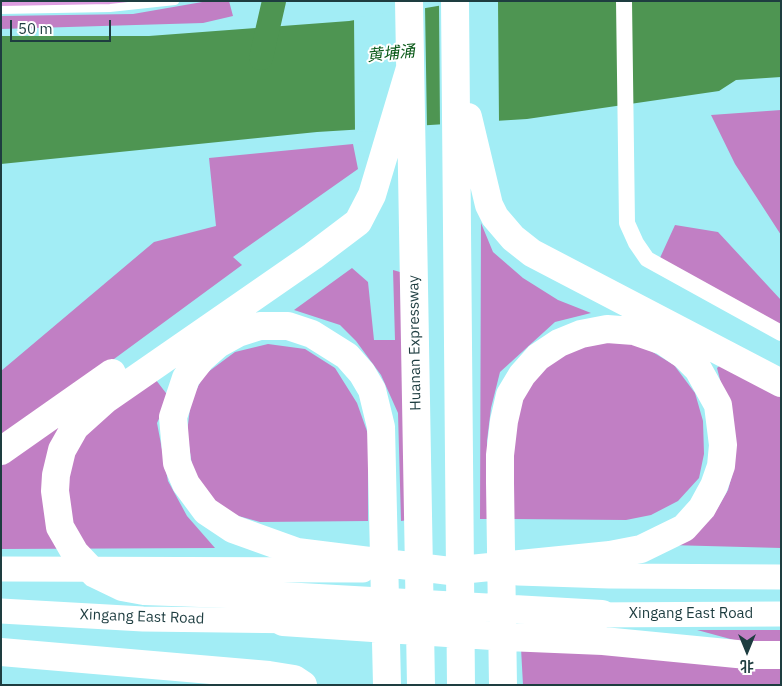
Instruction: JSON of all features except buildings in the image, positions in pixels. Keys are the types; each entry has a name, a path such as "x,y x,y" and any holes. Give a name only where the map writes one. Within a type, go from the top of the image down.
{"highway":[{"name":"Huanan Expressway","path":"409,1 410,68 398,154 421,685"},
{"path":"455,1 456,66 467,154 461,685"},
{"path":"398,154 358,222 321,250 105,400 75,427 65,444 58,462 54,491 60,527 75,553 95,574 122,587 144,591 284,596 602,614"},
{"path":"467,154 495,217 513,238 532,253 781,383"},
{"path":"1,451 208,306 233,297 256,294"},
{"path":"387,685 382,427 378,408 362,373 347,356 312,334 288,326 260,326 238,333 218,344 201,359 186,378 174,417 177,463 195,497 218,521 250,536 288,561 450,571 610,566 684,528 702,508 714,486 721,466 723,445 718,405 698,369 685,356 664,341 634,331 607,329 582,334 559,343 545,352 522,375 510,395 504,420 500,455 503,685"},
{"path":"691,335 781,376"},
{"path":"283,622 507,637 621,642 747,656 781,655"},
{"path":"1,652 269,675 294,679 303,685"}],"main road":[{"path":"1,569 288,561"},
{"path":"610,566 781,577"},
{"name":"Xingang East Road","path":"1,612 283,622 602,614 781,614"}],"street":[{"path":"624,1 627,207 628,223 636,243 647,260 781,333"}],"lane":[{"path":"1,10 110,8 175,1"}],"shaded area":[{"path":"1,1 139,1 109,5 1,7"},
{"path":"208,1 229,1 233,16 203,23 1,29 1,16 133,14"},
{"path":"781,110 781,235 735,164 711,115"},
{"path":"353,144 358,169 233,257 242,265 1,442 1,371 154,242 216,226 209,158"},
{"path":"481,223 493,252 523,278 558,300 591,313 555,322 500,372 491,408 487,441 487,519 480,519"},
{"path":"675,225 718,232 781,300 781,330 659,260"},
{"path":"352,268 368,282 374,340 395,340 393,270 400,272 408,520 401,521 398,413 381,375 356,341 340,325 294,310"},
{"path":"614,339 641,345 674,365 695,393 703,421 704,454 699,478 678,501 651,515 626,520 511,519 514,416 534,374 561,353"},
{"path":"268,344 305,349 335,368 357,403 368,434 368,521 260,522 217,510 194,478 187,433 191,400 204,375 235,352"},
{"path":"726,360 781,391 781,548 669,545 717,509 728,490 735,464 733,430 717,368"},
{"path":"143,363 169,397 157,423 168,481 187,516 215,548 1,549 1,466 48,429"},
{"path":"697,630 781,630 781,685 523,685 521,648 734,640"}],"water":[{"name":"黄埔涌","path":"467,1 781,1 781,77 736,80 719,91 527,119 317,132 1,164 1,36 149,36 349,21"}],"pier":[{"path":"452,1 498,1 499,123 440,127 439,4"},
{"path":"425,6 427,128 355,132 354,18"}],"waterway":[{"path":"261,58 274,1"}]}
